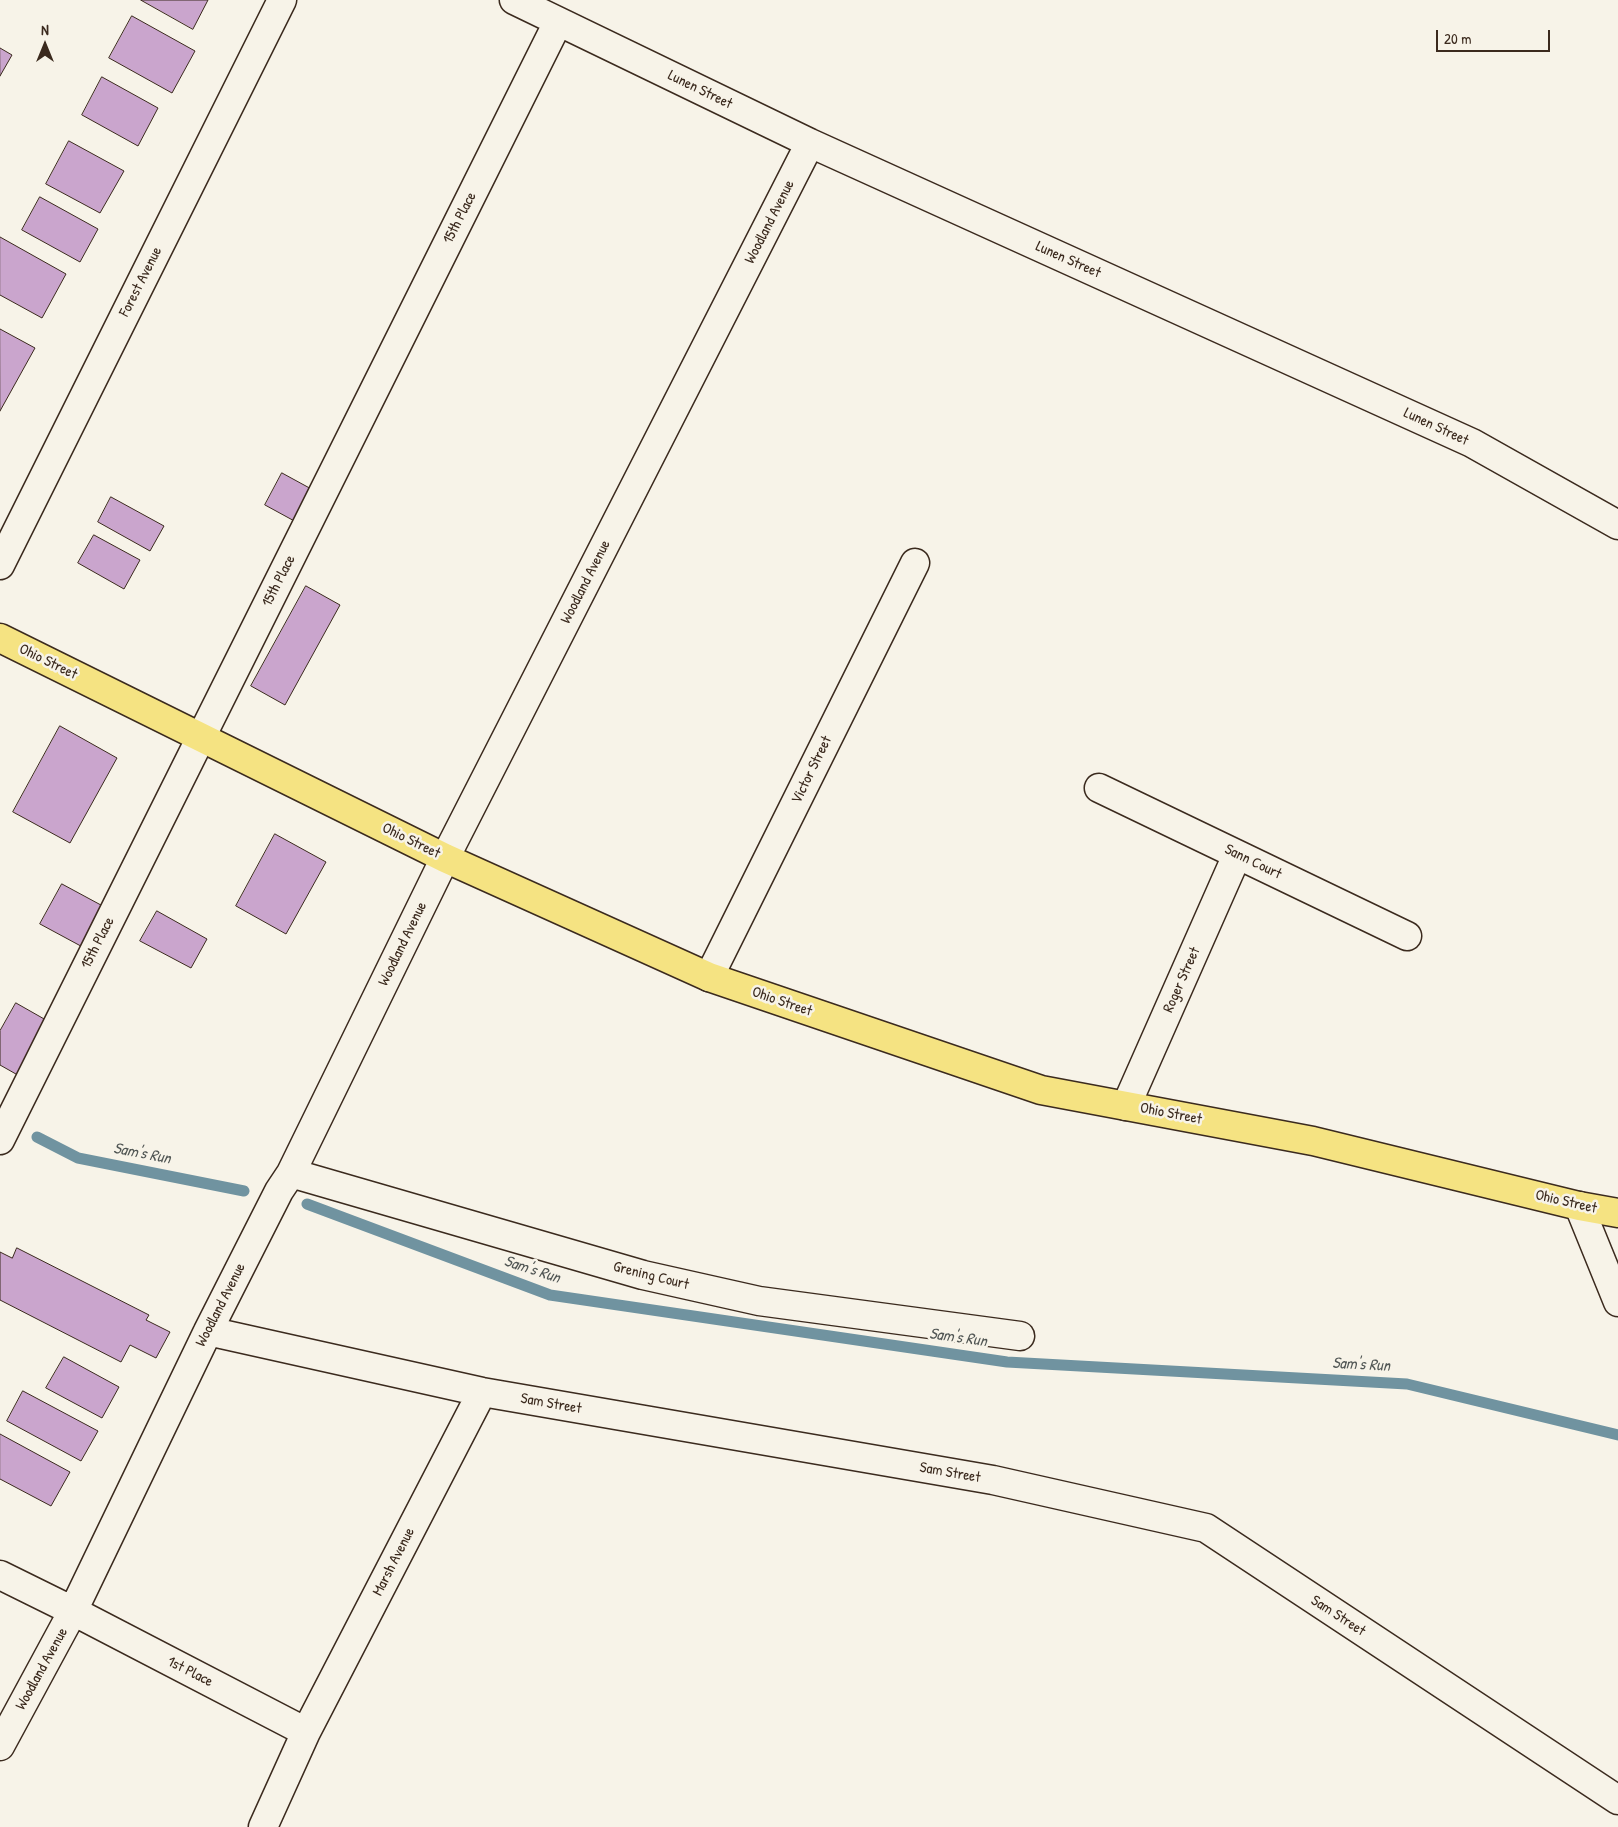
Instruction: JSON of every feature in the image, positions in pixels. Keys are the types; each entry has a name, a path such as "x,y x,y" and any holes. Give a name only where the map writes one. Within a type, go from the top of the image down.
{"main road":[{"name":"Ohio Street","path":"0,638 445,858 709,977 1041,1090 1313,1141 1579,1206 1618,1213"}],"street":[{"name":"Forest Avenue","path":"0,564 282,0"},
{"name":"Lunen Street","path":"514,0 810,143 1472,443 1618,526"},
{"name":"15th Place","path":"0,1140 558,22"},
{"name":"Woodland Avenue","path":"0,1746 73,1611 208,1331 279,1191 291,1173 445,858 810,143"},
{"name":"Victor Street","path":"709,977 915,564"},
{"name":"Sann Court","path":"1099,788 1407,936"},
{"name":"Roger Street","path":"1126,1106 1237,854"},
{"name":"Grening Court","path":"291,1173 643,1275 759,1301 1020,1336"},
{"path":"1579,1206 1618,1302"},
{"name":"Sam Street","path":"208,1331 482,1392 994,1480 1206,1528 1618,1800"},
{"name":"Marsh Avenue","path":"306,1732 482,1392"},
{"name":"1st Place","path":"0,1575 306,1732"},
{"path":"263,1827 306,1732"}],"building":[{"path":"141,0 208,0 193,29"},
{"path":"132,16 195,51 172,93 109,58"},
{"path":"0,48 12,55 0,76"},
{"path":"102,77 158,108 138,146 82,115"},
{"path":"69,141 124,171 100,213 46,184"},
{"path":"40,197 98,229 80,262 22,230"},
{"path":"0,237 66,274 42,318 0,295"},
{"path":"0,329 35,348 0,411"},
{"path":"282,473 315,491 298,523 265,505"},
{"path":"111,497 164,526 150,551 98,522"},
{"path":"94,535 140,560 124,589 78,563"},
{"path":"306,586 340,605 285,705 251,686"},
{"path":"60,726 117,758 70,843 13,812"},
{"path":"275,834 326,862 286,934 236,906"},
{"path":"62,884 112,911 90,951 40,924"},
{"path":"157,911 207,939 191,968 140,941"},
{"path":"16,1003 53,1024 23,1078 0,1065 0,1031"},
{"path":"17,1248 149,1315 146,1320 170,1332 156,1358 130,1345 121,1362 0,1300 0,1252 12,1258"},
{"path":"64,1357 119,1387 102,1418 46,1388"},
{"path":"23,1391 98,1431 81,1461 7,1421"},
{"path":"0,1434 70,1472 51,1506 0,1479"}],"waterway":[{"name":"Sam's Run","path":"37,1137 78,1158 244,1191"},
{"name":"Sam's Run","path":"307,1204 550,1295 1007,1362 1407,1384 1618,1435"}]}
